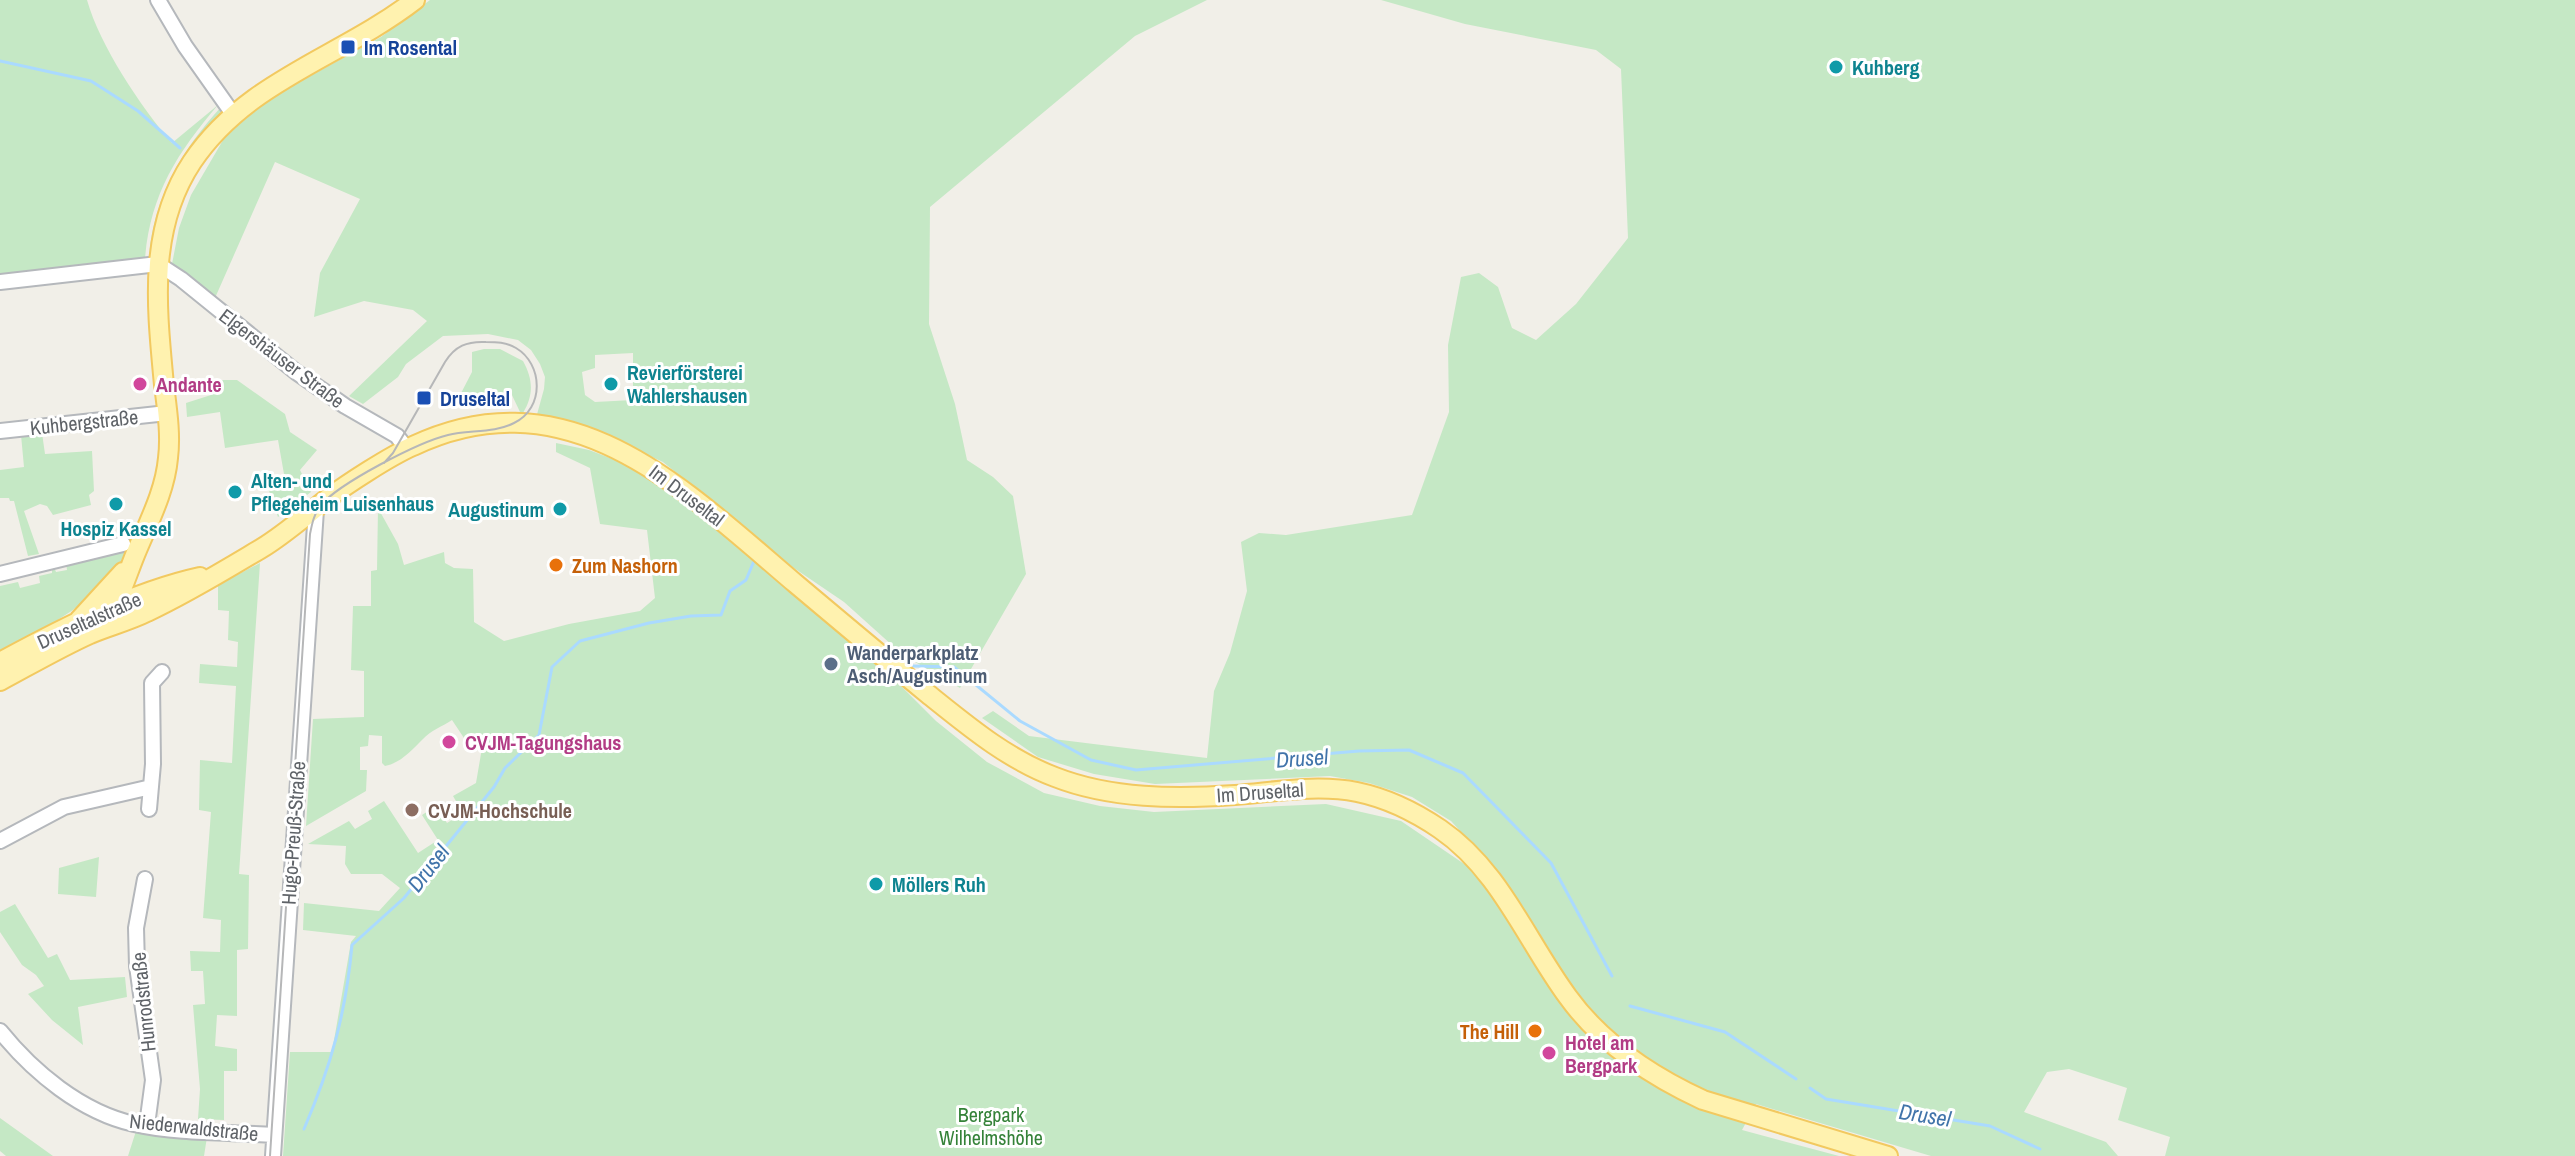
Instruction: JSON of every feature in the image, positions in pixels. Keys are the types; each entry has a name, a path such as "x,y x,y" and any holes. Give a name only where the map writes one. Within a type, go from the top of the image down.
{"main road":[{"path":"79,620 113,585 161,491 169,457 157,307 158,264 166,220 182,180 206,143 233,114 271,85 386,22 415,0"},
{"name":"Im Druseltal","path":"147,612 264,547 330,497 406,448 457,429 479,426 538,425 563,429 607,445 661,472 906,676 981,736 1024,764 1059,779 1154,797 1314,788 1357,792 1407,809 1444,832 1484,867 1570,1000 1608,1041 1631,1060 1703,1100 1888,1156"},
{"path":"128,551 147,582 173,584"},
{"path":"93,633 116,607 128,551"},
{"name":"Im Druseltal","path":"173,584 214,574"},
{"name":"Druseltalstraße","path":"0,662 79,620 173,584"},
{"name":"Druseltalstraße","path":"0,681 93,633 147,612"}],"street":[{"path":"158,0 185,46 233,114"},
{"path":"0,282 158,264"},
{"name":"Elgershäuser Straße","path":"158,264 296,372 345,406 397,436 406,448"},
{"name":"Kuhbergstraße","path":"0,431 167,413"},
{"name":"Hugo-Preuß-Straße","path":"273,1156 316,510"},
{"path":"0,574 128,551"},
{"path":"149,809 152,683 162,672"},
{"path":"0,841 64,807 151,787"},
{"name":"Hunrodstraße","path":"145,879 136,928 137,966 153,1080 147,1125"},
{"name":"Niederwaldstraße","path":"0,1031 42,1076 71,1095 132,1124 274,1135"}],"green space":[{"path":"0,0 87,0 101,37 123,75 172,143 218,105 190,140 168,176 153,215 145,259 0,275"},
{"path":"430,0 1207,0 1135,36 930,207 929,324 955,404 967,460 993,477 1013,496 1026,574 960,688 903,655 844,602 791,566 663,462 630,447 536,418 545,377 531,350 518,340 488,334 443,336 406,364 398,377 363,404 349,396 427,321 413,310 364,301 314,317 320,273 360,199 275,162 215,298 172,264 179,228 191,195 226,135 272,97 381,37","holes":["633,353 633,400 595,402 585,395 582,372 595,368 595,355"]},
{"name":"Bergpark Wilhelmshöhe","path":"1381,0 2575,0 2575,1156 2165,1156 2170,1137 2118,1120 2127,1088 2069,1069 2047,1072 2024,1112 2106,1142 2118,1156 1931,1156 1756,1104 1742,1130 1839,1156 283,1156 290,1052 332,1052 351,942 356,936 303,930 304,903 379,911 400,888 382,874 351,874 345,864 346,846 308,844 349,821 355,829 372,819 368,811 384,801 418,853 438,840 422,815 436,806 447,823 463,813 453,796 476,783 482,748 476,746 469,735 464,738 452,720 429,734 401,759 385,766 382,763 382,736 369,735 368,746 360,747 360,770 367,770 366,791 306,826 313,719 364,717 364,671 351,670 353,606 371,606 371,571 377,570 378,508 398,544 404,565 444,552 445,563 454,568 473,569 474,622 504,641 569,624 640,611 655,598 647,530 600,524 590,468 556,452 556,443 589,450 618,461 654,480 691,506 888,673 936,721 987,762 1044,793 1100,806 1154,812 1326,804 1401,821 1476,872 1488,861 1451,821 1412,797 1369,783 1330,776 1155,784 1094,774 1038,757 982,718 993,711 1029,736 1207,758 1214,691 1230,653 1247,591 1241,542 1259,533 1286,535 1412,515 1449,412 1448,345 1461,277 1479,273 1498,287 1512,328 1536,340 1576,304 1628,238 1621,69 1596,50 1465,24"},
{"path":"221,107 220,114 191,150 149,257 157,214 172,176"},
{"path":"500,349 523,361 531,387 523,413 511,393 459,397 472,372 472,352"},
{"path":"220,380 237,380 285,414 290,432 317,450 300,470 311,492 278,517 266,482 284,474 278,440 225,448 220,412 187,417 186,403 211,395"},
{"path":"42,433 45,454 92,451 94,491 89,495 91,505 53,515 47,506 40,504 24,511 39,554 28,556 14,501 0,498 0,470 24,467 21,435"},
{"path":"122,549 128,552 116,570 87,599 0,653 0,586 18,582 20,588 40,583 39,576 52,573 54,567 56,572 67,570 66,563"},
{"path":"260,563 239,874 249,875 248,949 237,950 237,1016 217,1015 215,1046 237,1049 237,1071 224,1071 224,1120 198,1119 200,1089 193,1005 205,1004 203,971 191,971 190,951 220,952 221,920 203,918 211,812 199,810 200,760 232,763 236,686 199,683 200,664 237,667 238,642 228,640 229,611 218,610 218,585"},
{"path":"99,857 96,897 58,894 59,868"},
{"path":"15,904 48,958 57,954 70,980 125,977 127,997 78,1007 83,1045 52,1020 28,994 44,986 36,975 22,965 0,932 0,912"},
{"path":"0,1118 53,1156 6,1156 0,1151"},
{"path":"136,1131 207,1137 204,1156 128,1156"}],"waterway":[{"path":"0,61 91,81 138,111 180,148"},
{"name":"Drusel","path":"304,1129 336,1039 352,945 404,898 494,787 505,768 539,735 552,667 580,641 649,623 721,615 730,591 746,580 754,561"},
{"name":"Drusel","path":"913,666 954,667 1020,721 1091,760 1136,770 1359,751 1409,750 1463,773 1551,863 1612,976"},
{"name":"Drusel","path":"1630,1006 1725,1032 1796,1079"},
{"name":"Drusel","path":"1810,1088 1826,1099 1990,1126 2040,1149"}],"tram line":[{"path":"270,1156 310,534 316,512 344,486 400,454 448,435 507,426 524,416 531,407 537,386 525,355 512,346 497,342 473,342 457,348 445,362 393,453 384,463"}],"place":[{"name":"Im Rosental","path":"348,47"},
{"name":"Kuhberg","path":"1836,67"},
{"name":"Andante","path":"140,384"},
{"name":"Revierförsterei Wahlershausen","path":"611,384"},
{"name":"Druseltal","path":"424,398"},
{"name":"Alten- und Pflegeheim Luisenhaus","path":"235,492"},
{"name":"Hospiz Kassel","path":"116,504"},
{"name":"Augustinum","path":"560,509"},
{"name":"Zum Nashorn","path":"556,565"},
{"name":"Wanderparkplatz Asch/Augustinum","path":"831,664"},
{"name":"CVJM-Tagungshaus","path":"449,742"},
{"name":"CVJM-Hochschule","path":"412,810"},
{"name":"Möllers Ruh","path":"876,884"},
{"name":"The Hill","path":"1535,1031"},
{"name":"Hotel am Bergpark","path":"1549,1053"}]}
